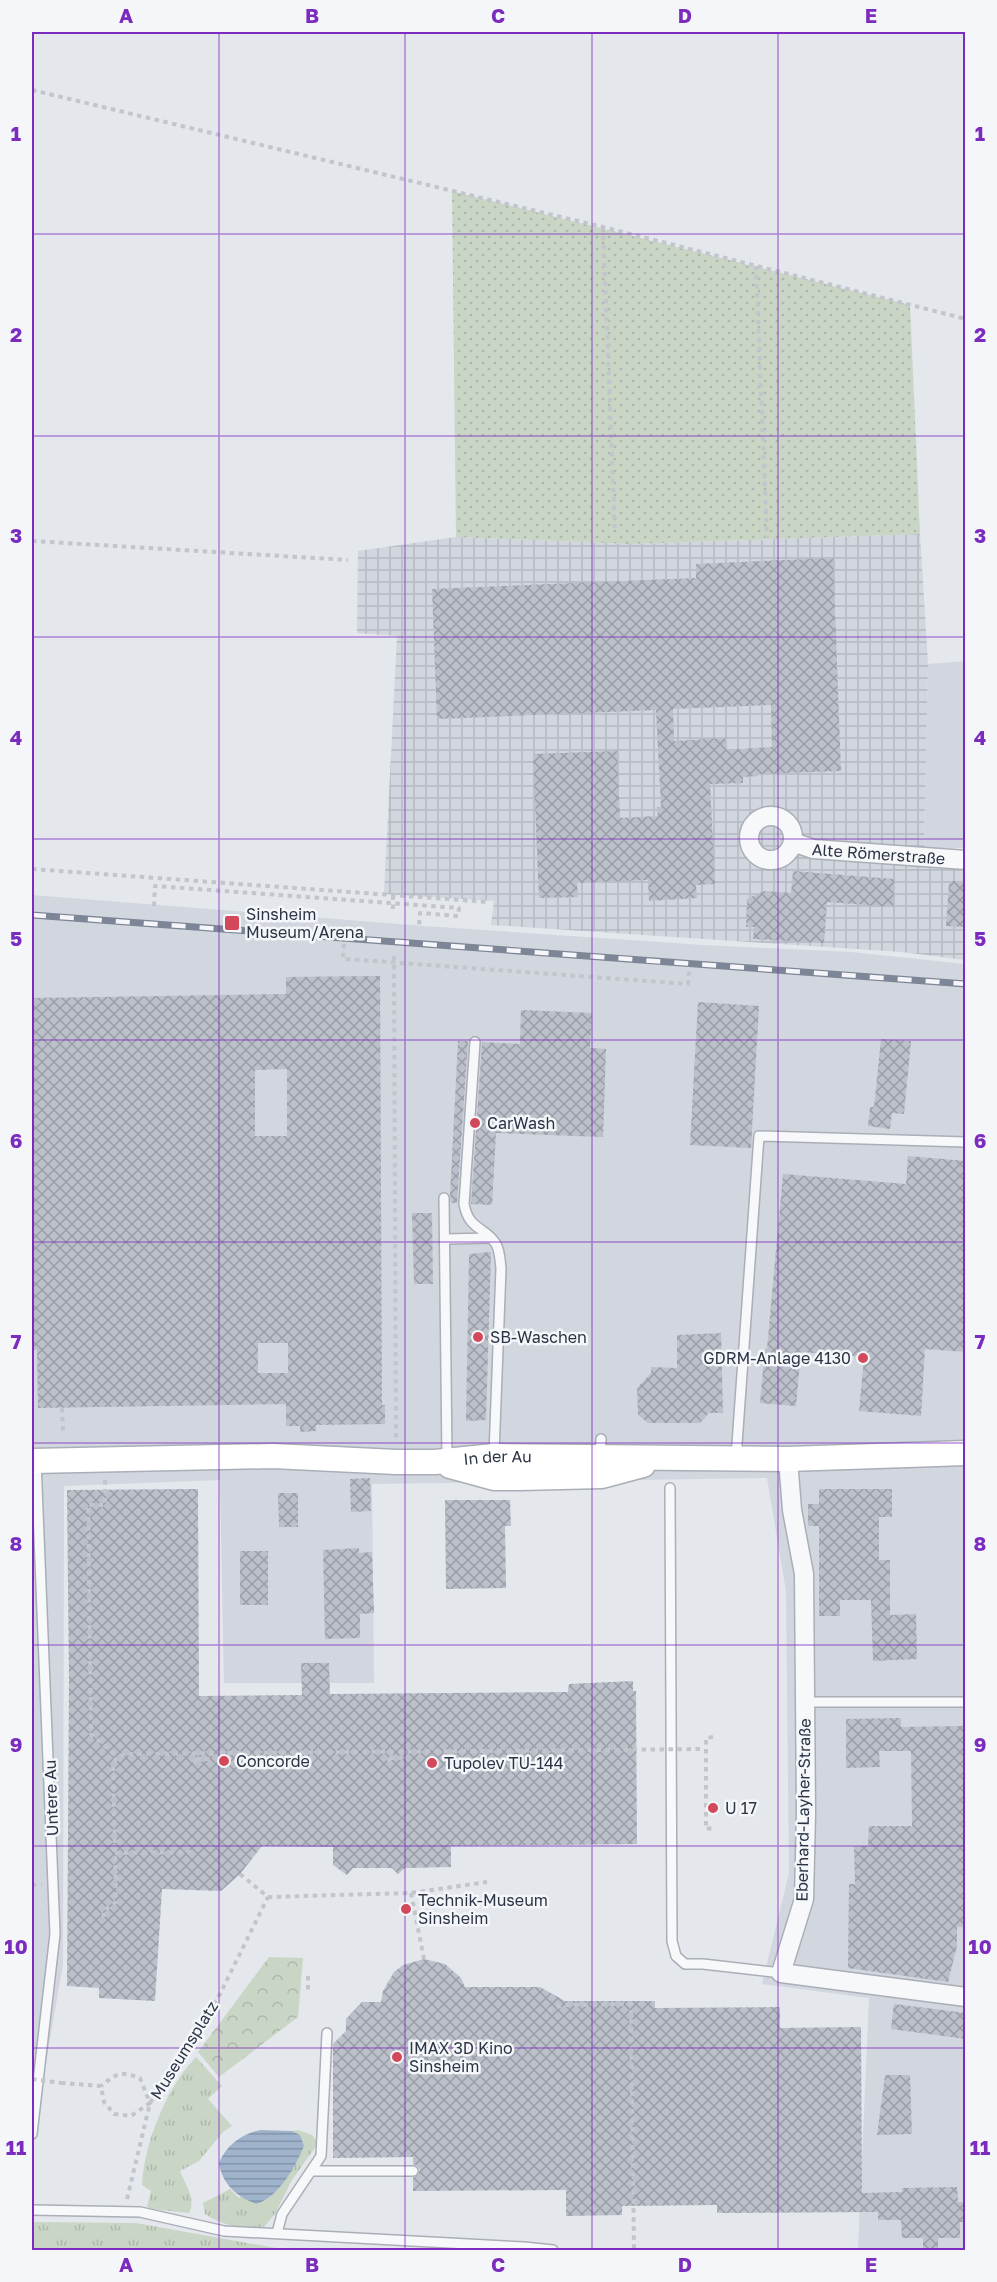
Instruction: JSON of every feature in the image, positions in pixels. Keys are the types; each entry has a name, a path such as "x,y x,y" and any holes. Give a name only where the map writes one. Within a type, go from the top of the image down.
{"street":[{"name":"Alte Römerstraße","path":"793,842 813,849 966,860"},
{"name":"In der Au","path":"34,1461 273,1456 441,1462 600,1448 666,1459 788,1459 966,1453"},
{"path":"441,1462 494,1478 520,1478 602,1476 666,1459"},
{"name":"Eberhard-Layher-Straße","path":"781,1973 804,1899 804,1574 792,1510 788,1459"},
{"path":"781,1973 966,1997"}],"lane":[{"path":"475,1042 464,1204 472,1224 491,1238 497,1246 501,1268 494,1456"},
{"path":"736,1458 759,1136 966,1142"},
{"path":"441,1462 444,1198"},
{"path":"445,1239 491,1238"},
{"name":"Untere Au","path":"32,2134 55,1934 34,1461"},
{"path":"670,1488 672,1941 676,1956 685,1964 781,1973"},
{"path":"805,1702 966,1702"},
{"path":"277,2233 282,2214 321,2156 327,2033"},
{"path":"312,2171 413,2171"},
{"path":"32,2210 140,2212 224,2231 553,2250"}],"path":[{"path":"32,90 603,227 966,319"},
{"path":"603,227 615,533"},
{"path":"756,266 766,538"},
{"path":"32,541 348,560"},
{"path":"32,869 489,902"},
{"path":"154,906 155,886 393,906 459,908 458,916 420,913 419,925"},
{"path":"393,896 393,906"},
{"path":"344,944 343,959 393,963 688,984 689,969"},
{"path":"394,956 396,1462"},
{"path":"62,1408 63,1432"},
{"path":"105,1475 105,1504 86,1505 91,1734 117,1757"},
{"path":"712,1737 706,1738 706,1829 714,1828"},
{"path":"104,1917 103,1911 116,1902 113,1764 117,1757 126,1754 706,1749"},
{"path":"391,1756 401,1758 401,1751"},
{"path":"196,1758 211,1760 212,1754"},
{"path":"115,1853 191,1852"},
{"path":"240,1874 268,1897 411,1893 487,1882"},
{"path":"115,1880 122,1875"},
{"path":"411,1893 424,1959"},
{"name":"Museumsplatz","path":"124,2212 150,2103 220,1994 268,1897"},
{"path":"308,1976 308,1991"},
{"path":"548,2010 563,2005 631,2004 634,2250"},
{"path":"32,2079 101,2086 113,2076 124,2072 140,2078 150,2103 130,2115 114,2114 104,2102 101,2086"}],"shaded area":[{"path":"920,534 928,664 924,848 965,852 965,960 902,952 491,925 494,901 384,894 397,636 357,633 358,551 456,537 630,544"},
{"path":"965,661 965,848 924,848 928,664"},
{"path":"32,895 424,926 703,945 851,952 965,964 965,2250 858,2250 869,1998 762,1984 789,1873 786,1591 767,1478 372,1484 374,1683 224,1683 220,1480 64,1486 63,1964 32,2144"}],"green space":[{"path":"452,191 910,305 920,534 630,544 456,537"},
{"path":"269,1957 303,1958 298,2017 219,2077 198,2052"},
{"path":"196,2057 222,2086 208,2099 232,2126 223,2132 199,2161 180,2171 191,2197 189,2213 152,2209 147,2207 151,2191 142,2185 152,2134 176,2084"},
{"path":"298,2130 312,2135 316,2140 316,2146 292,2180 275,2214 265,2226 250,2228 234,2226 205,2214 203,2203 230,2189 239,2198 300,2135 292,2131"},
{"path":"32,2222 136,2223 287,2250 32,2250"}],"water":[{"path":"261,2130 292,2131 300,2135 304,2146 291,2172 279,2188 256,2204 231,2189 223,2177 219,2163 236,2141"}],"building":[{"path":"833,558 841,771 758,774 758,776 743,777 743,783 710,784 715,884 696,885 697,898 649,901 648,880 577,883 578,897 539,898 533,754 617,751 620,818 658,816 657,807 661,807 656,710 437,719 432,589 696,578 696,564","holes":["771,705 772,747 726,750 725,738 674,741 673,709"]},
{"path":"793,871 894,879 893,907 827,902 824,943 753,939 754,927 746,927 747,899 764,891 791,893"},
{"path":"949,881 966,881 966,927 946,926"},
{"path":"380,976 382,1405 385,1405 385,1424 316,1425 316,1431 300,1432 300,1426 286,1426 286,1404 38,1408 37,1350 32,1350 32,998 286,994 286,977","holes":["287,1069 287,1136 255,1136 255,1070","258,1343 288,1343 288,1373 258,1373"]},
{"path":"698,1002 759,1006 751,1148 690,1145"},
{"path":"521,1010 592,1013 590,1048 606,1049 603,1137 496,1133 492,1205 471,1204 482,1042 520,1044"},
{"path":"881,1039 911,1041 904,1114 892,1113 890,1129 868,1126 870,1107 874,1107"},
{"path":"458,1041 468,1041 457,1203 451,1203 450,1196"},
{"path":"908,1156 966,1161 966,1352 925,1349 921,1416 859,1411 864,1359 801,1352 796,1406 760,1403 783,1174 906,1184"},
{"path":"412,1213 432,1213 433,1284 414,1284"},
{"name":"SB-Waschen","path":"491,1252 486,1420 466,1421 469,1254"},
{"path":"721,1333 723,1413 709,1413 700,1423 648,1423 638,1415 637,1388 651,1373 651,1367 677,1368 677,1335"},
{"path":"370,1478 371,1511 351,1512 350,1479"},
{"path":"198,1489 199,1696 302,1695 301,1663 329,1663 330,1694 568,1692 569,1684 633,1681 633,1691 636,1691 637,1844 451,1846 451,1867 405,1868 398,1874 392,1868 353,1868 347,1875 333,1865 333,1847 262,1846 240,1874 221,1891 162,1889 155,2001 99,1998 99,1988 67,1986 69,1680 67,1490"},
{"path":"819,1489 892,1489 892,1517 879,1517 879,1560 890,1560 890,1615 916,1614 917,1659 873,1661 871,1600 840,1600 840,1616 819,1616 819,1526 808,1526 808,1504 819,1504"},
{"path":"278,1493 298,1493 298,1527 279,1527"},
{"path":"445,1500 510,1500 511,1526 505,1526 506,1588 446,1589"},
{"path":"359,1548 359,1553 372,1552 374,1613 360,1614 360,1638 325,1639 323,1550"},
{"path":"240,1551 268,1551 268,1605 240,1605"},
{"path":"901,1718 901,1727 966,1726 966,1927 957,1927 957,1946 948,1982 848,1968 849,1884 855,1884 854,1846 868,1846 869,1826 912,1826 911,1751 879,1751 880,1767 846,1768 846,1719"},
{"path":"424,1959 445,1964 461,1978 465,1987 540,1987 565,2001 655,2001 655,2008 780,2007 780,2028 861,2027 862,2193 902,2192 902,2188 957,2187 958,2202 966,2202 966,2222 960,2222 960,2238 938,2238 938,2250 923,2250 923,2238 902,2238 901,2220 878,2220 878,2212 717,2213 717,2205 622,2206 622,2215 566,2216 566,2190 413,2191 413,2178 420,2170 413,2164 413,2157 333,2158 333,2044 346,2031 346,2019 362,2002 381,2002 383,1991 394,1972 403,1965"},
{"path":"894,2004 966,2013 966,2039 891,2029"},
{"path":"885,2075 910,2075 912,2134 877,2135"}],"railway":[{"path":"32,915 966,984"}],"place":[{"name":"Sinsheim Museum/Arena","path":"232,923"},
{"name":"CarWash","path":"475,1123"},
{"name":"SB-Waschen","path":"478,1337"},
{"name":"GDRM-Anlage 4130","path":"863,1358"},
{"name":"Concorde","path":"224,1761"},
{"name":"Tupolev TU-144","path":"432,1763"},
{"name":"U 17","path":"713,1808"},
{"name":"Technik-Museum Sinsheim","path":"406,1909"},
{"name":"IMAX 3D Kino Sinsheim","path":"397,2057"}]}
